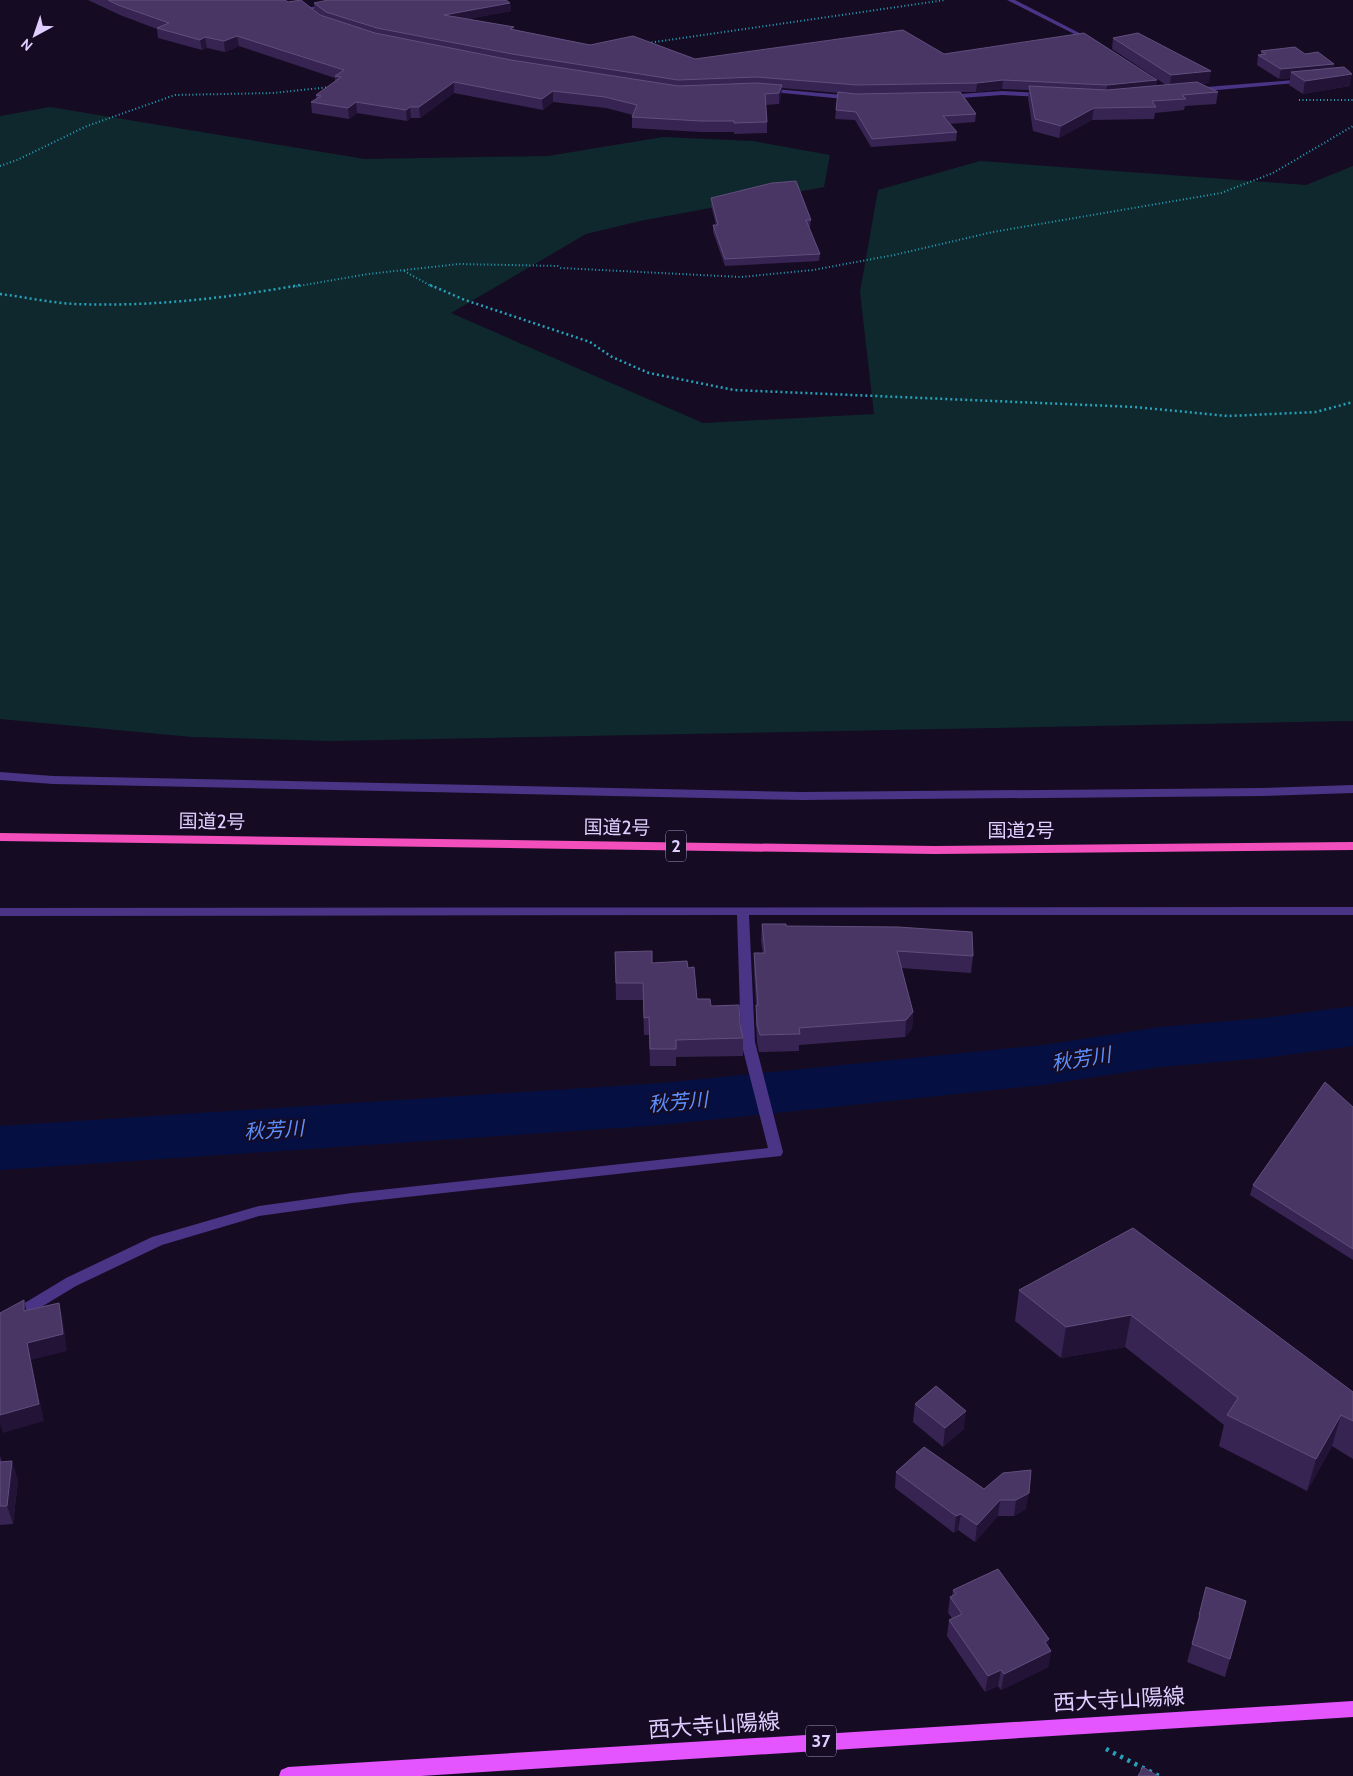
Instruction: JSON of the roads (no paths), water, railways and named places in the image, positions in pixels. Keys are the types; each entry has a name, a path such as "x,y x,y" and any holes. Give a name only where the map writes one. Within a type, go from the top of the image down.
{"highway":[{"name":"国道2号","path":"0,838 934,850 1353,846"}],"main road":[{"name":"西大寺山陽線","path":"288,1776 1061,1726 1353,1710"}],"street":[{"path":"318,18 302,6 359,0"},
{"path":"1010,0 1086,37 1102,48"},
{"path":"1188,90 1310,80"},
{"path":"756,90 863,98"},
{"path":"939,97 1002,93 1055,96"},
{"path":"0,776 53,780 802,796 1353,790"},
{"path":"0,912 1353,911"},
{"path":"0,1326 71,1282 157,1241 259,1211 352,1198 776,1152 748,1042 743,912"}],"waterway":[{"name":"秋芳川","path":"0,1148 661,1104 1043,1065 1160,1047 1264,1038 1353,1026"}]}
